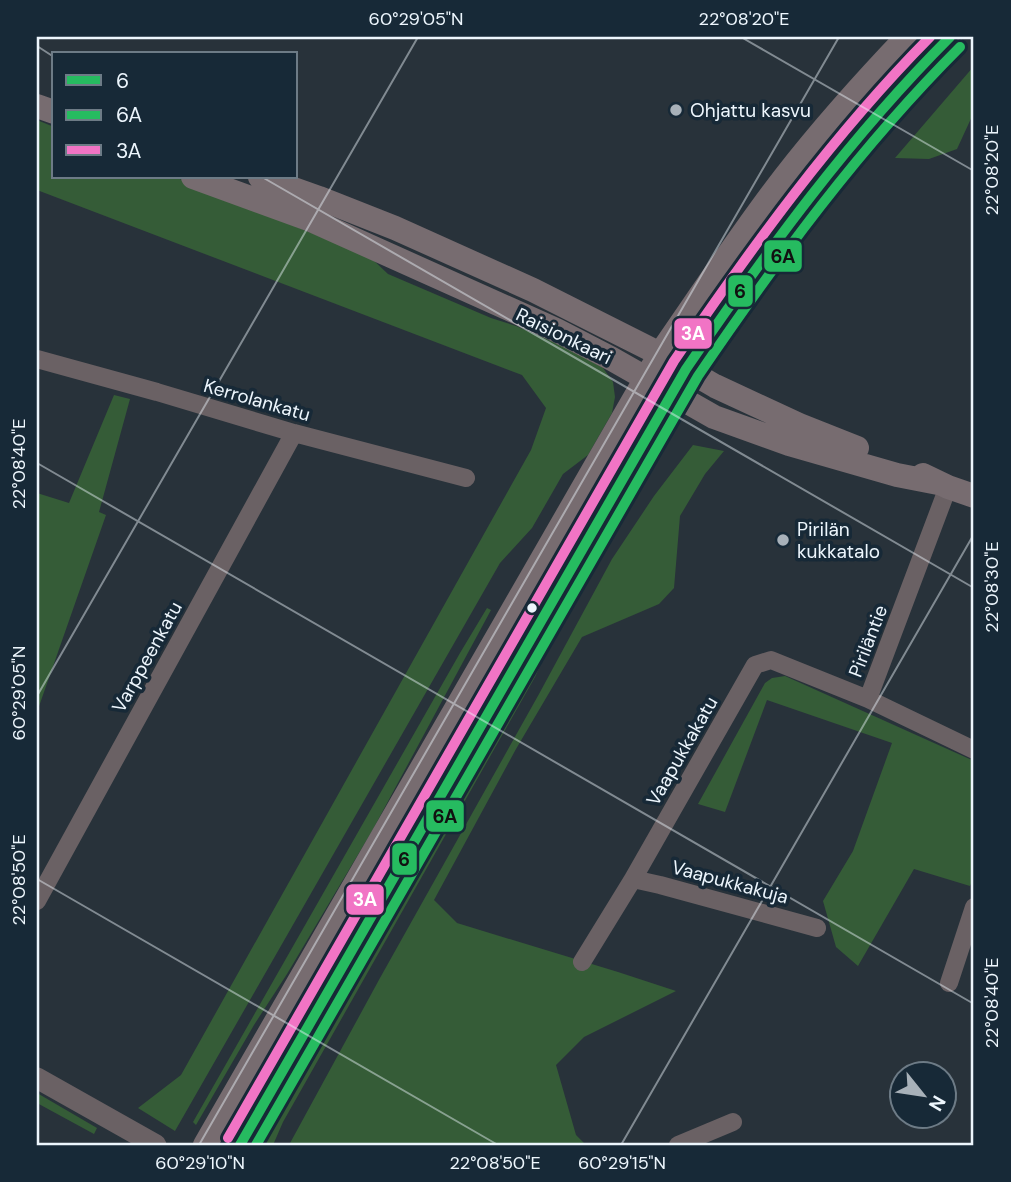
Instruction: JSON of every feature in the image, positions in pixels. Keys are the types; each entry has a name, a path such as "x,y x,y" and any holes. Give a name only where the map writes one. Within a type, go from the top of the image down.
{"main road":[{"path":"205,1145 660,354 784,178 869,77 907,37"},
{"path":"240,1145 687,369 740,289 822,181 894,95 950,37"},
{"name":"Raisionkaari","path":"196,178 311,220 556,330 713,417 768,438 897,475 943,485"},
{"name":"Raisionkaari","path":"263,178 319,198 533,289 660,354 715,386 799,425 974,496"}],"street":[{"name":"Kerrolankatu","path":"37,359 294,433 466,478"},
{"name":"Varppeenkatu","path":"37,901 294,433"},
{"name":"Piriläntie","path":"943,485 868,699 974,750"},
{"name":"Vaapukkakatu","path":"582,962 633,879 755,665 771,660 868,699"},
{"name":"Vaapukkakuja","path":"633,879 817,928"},
{"path":"949,983 974,907"},
{"path":"37,1078 156,1145"},
{"path":"678,1145 733,1122"}],"green space":[{"path":"974,66 974,112 957,149 929,159 895,158"},
{"path":"37,120 52,126 52,178 177,178 370,257 388,274 570,349 603,368 613,382 615,397 612,413 588,455 563,474 532,528 500,563 175,1131 138,1108 181,1075 531,450 546,408 522,375 37,190"},
{"path":"114,395 130,399 99,512 106,515 37,712 37,493 69,503"},
{"path":"693,445 724,451 705,474 680,516 674,588 659,604 582,637 516,749 434,900 457,923 676,991 584,1037 556,1065 576,1135 586,1145 289,1145 612,559 654,496"},
{"path":"487,608 491,610 372,831 196,1125 193,1122"},
{"path":"541,654 544,657 535,677 283,1122 273,1145 260,1145 273,1117 501,712"},
{"path":"491,665 496,670 478,708 306,1011 302,1008 316,973"},
{"path":"785,676 974,761 974,876 970,886 914,869 858,966 836,947 823,901 853,851 892,743 767,700 725,812 698,804 765,683 772,678"},
{"path":"37,1093 97,1128 94,1134 37,1103"}],"transit line":[{"name":"3A","path":"228,1138 674,361 795,193 860,113 930,37"},
{"name":"6","path":"240,1145 686,369 810,197 878,115 950,37"},
{"name":"6A","path":"256,1145 698,376 758,290 854,164 960,47"}],"place":[{"name":"Ohjattu kasvu","path":"676,110"},
{"name":"Pirilän kukkatalo","path":"783,540"}]}
